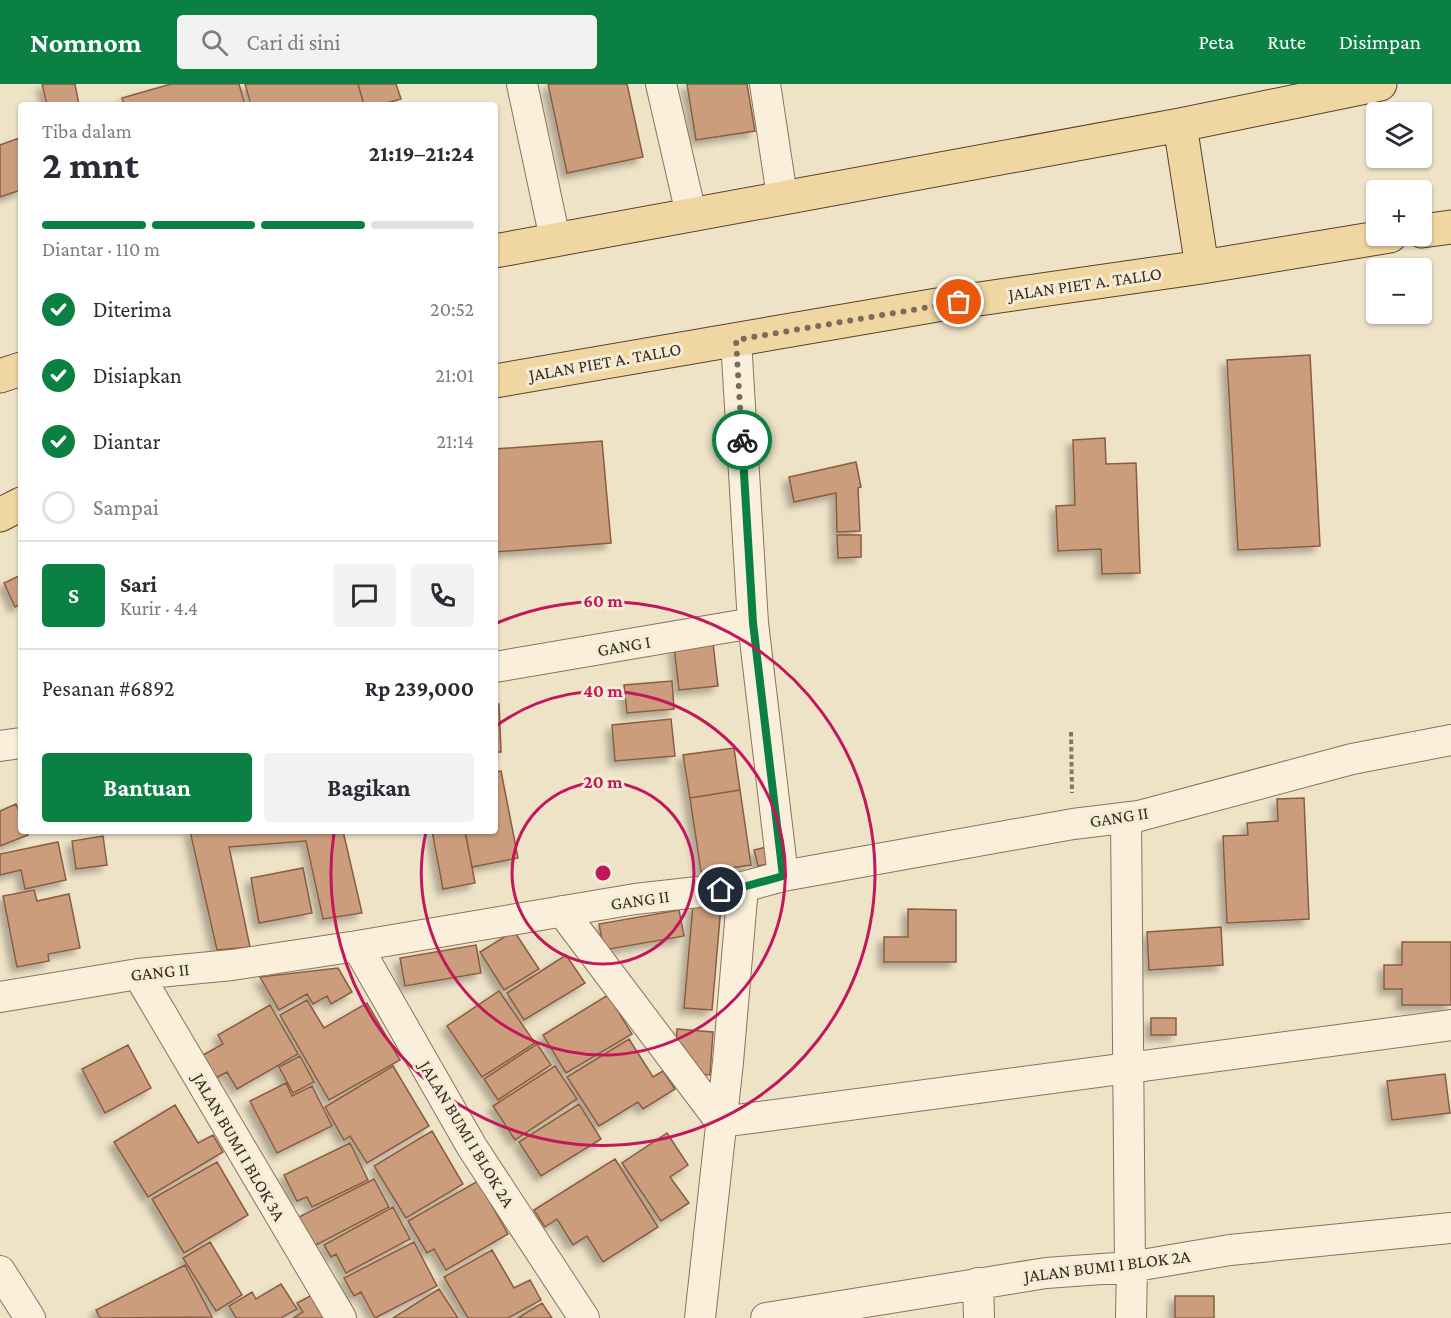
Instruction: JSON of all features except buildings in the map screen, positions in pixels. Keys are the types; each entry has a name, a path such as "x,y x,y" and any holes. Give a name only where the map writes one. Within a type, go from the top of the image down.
{"main road":[{"path":"498,250 782,196 1180,125 1380,84"},
{"path":"1180,125 1202,267"},
{"path":"1432,230 1451,227"},
{"name":"JALAN PIET A. TALLO","path":"498,380 937,305 1202,267 1366,240"},
{"path":"0,376 18,370"},
{"path":"0,515 18,506"}],"street":[{"path":"522,84 555,239"},
{"path":"661,84 691,214"},
{"path":"765,84 782,196"},
{"path":"736,340 753,623 783,876"},
{"name":"GANG I","path":"498,666 753,623"},
{"name":"GANG II","path":"0,997 138,974 232,965 357,946 562,911 743,887 783,876 1072,824 1126,818 1352,759 1451,740"},
{"path":"0,746 18,743"},
{"path":"1126,818 1131,1318"},
{"path":"700,1318 743,887"},
{"path":"562,911 721,1122"},
{"name":"JALAN BUMI I BLOK 2A","path":"357,946 472,1147 584,1318"},
{"name":"JALAN BUMI I BLOK 3A","path":"138,974 341,1318"},
{"path":"721,1122 1451,1025"},
{"name":"JALAN BUMI I BLOK 2A","path":"766,1318 1046,1273 1131,1266 1230,1250 1451,1228"},
{"path":"2,1278 30,1318"},
{"path":"978,1283 979,1318"}],"path":[{"path":"1071,732 1072,824"}],"way so far":[{"path":"742,440 736,340 959,302"}],"route":[{"path":"721,890 743,887 783,876 753,623 742,440"}]}
